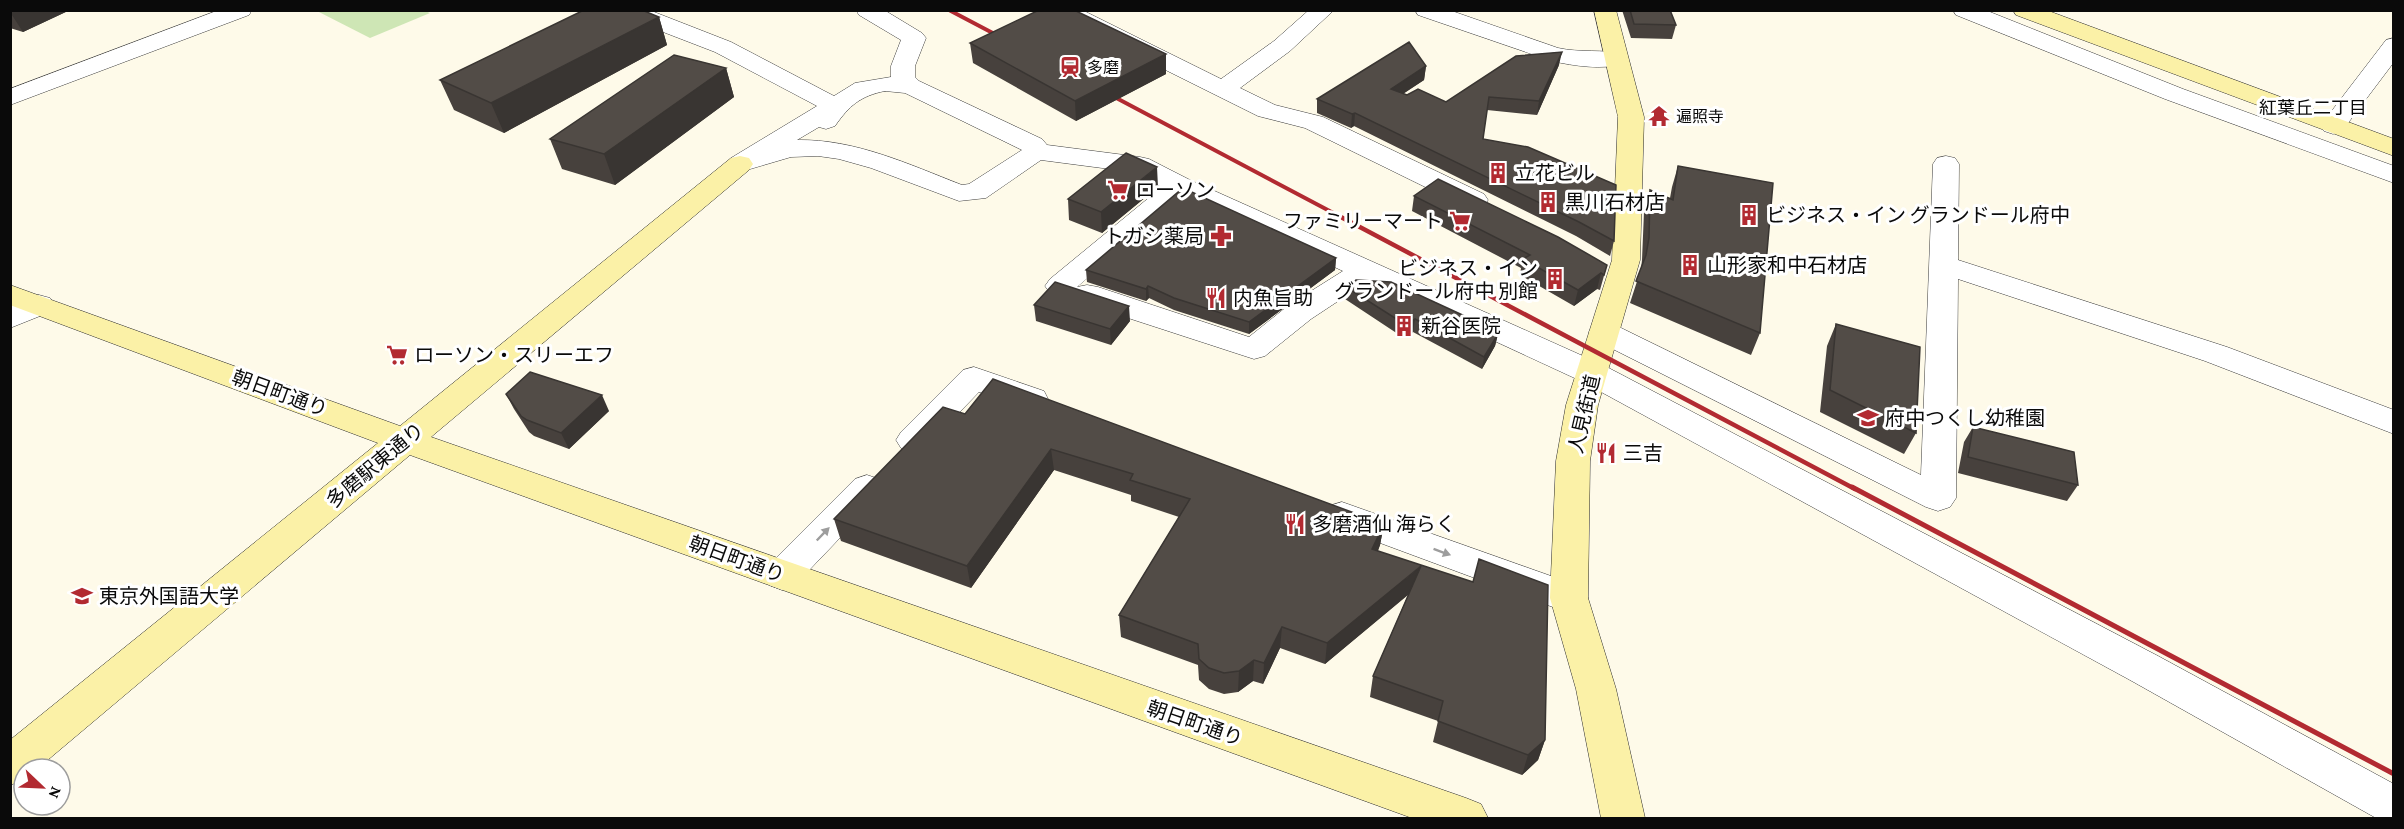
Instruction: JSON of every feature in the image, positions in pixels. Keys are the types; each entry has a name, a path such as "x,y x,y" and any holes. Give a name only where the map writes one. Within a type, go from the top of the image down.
{"street":[{"path":"10,98 241,10"},
{"path":"627,10 723,47 835,106"},
{"path":"867,10 914,38 903,66 903,79 910,86 1034,144 1036,152"},
{"path":"1063,10 1267,111 1314,122 1491,208"},
{"path":"1222,90 1282,46 1323,10"},
{"path":"1426,10 1552,54 1571,58 1616,59"},
{"name":"人見街道","path":"1605,10 1631,117 1626,260 1613,272 1604,332 1582,405 1573,461 1569,598 1598,700 1623,819"},
{"path":"1964,10 2174,94 2394,175"},
{"path":"2024,10 2394,148"},
{"path":"2332,126 2394,45"},
{"path":"740,164 864,88 907,55"},
{"path":"864,88 885,84 910,86"},
{"path":"835,106 826,118 824,127 828,137 850,153"},
{"path":"740,164 797,148 823,148 850,153 959,194 976,192 1036,152 1140,165 1180,186 1592,373 2144,668 2394,806"},
{"name":"多磨駅東通り","path":"10,766 740,164"},
{"path":"1604,332 1938,498 1946,164"},
{"path":"1180,186 1060,286 1254,349 1299,312 1366,270"},
{"path":"1942,264 2216,354 2394,423"},
{"path":"10,318 25,300"},
{"name":"朝日町通り","path":"25,300 407,439 465,463 1466,819"},
{"path":"782,575 974,378 1062,411"},
{"path":"1317,505 1569,598"}],"green space":[{"path":"317,11 425,11 430,13 370,38"}],"building":[{"path":"584,10 642,10 659,17 491,103 440,80"},
{"path":"1039,10 1074,10 1166,54 1075,101 970,43"},
{"path":"1630,10 1670,10 1676,25 1634,24"},
{"path":"1409,42 1426,66 1391,89 1407,95 1418,89 1446,102 1516,56 1562,52 1539,101 1489,97 1483,139 1528,147 1616,185 1614,241 1355,113 1352,114 1317,99"},
{"path":"674,55 726,68 604,154 550,139"},
{"path":"1126,153 1157,167 1101,212 1068,199"},
{"path":"1678,166 1773,183 1760,333 1636,281 1646,255 1649,238 1650,190 1673,200"},
{"path":"1438,179 1558,237 1607,265 1604,275 1601,273 1578,290 1523,259 1530,255 1414,196"},
{"path":"1183,188 1336,258 1249,322 1174,298 1148,286 1146,289 1086,270"},
{"path":"1356,280 1391,282 1482,324 1498,334 1484,357 1415,319 1406,325 1346,287"},
{"path":"1055,282 1129,306 1110,329 1034,305"},
{"path":"1836,324 1920,347 1916,433 1830,390"},
{"path":"530,372 602,395 561,433 521,416 506,394"},
{"path":"993,379 1384,524 1372,549 1473,582 1479,559 1548,585 1545,740 1528,755 1438,721 1443,701 1373,676 1421,566 1327,643 1282,627 1264,663 1254,660 1239,671 1224,673 1209,668 1199,659 1198,644 1119,615 1190,499 1130,480 1133,474 1051,449 967,566 834,519 943,407 965,414"},
{"path":"1973,427 2074,452 2078,485 1968,457"}],"railway":[{"path":"949,10 1006,40"},
{"path":"1105,92 1341,217"},
{"path":"1339,216 1855,489"},
{"path":"1852,487 2394,774"}],"place":[{"name":"多磨","path":"1070,67"},
{"name":"遍照寺","path":"1659,116"},
{"name":"立花ビル","path":"1498,173"},
{"name":"ローソン","path":"1118,190"},
{"name":"黒川石材店","path":"1548,202"},
{"name":"ビジネス・イン グランドール府中","path":"1749,215"},
{"name":"ファミリーマート","path":"1460,221"},
{"name":"トガシ薬局","path":"1221,236"},
{"name":"山形家和中石材店","path":"1690,265"},
{"name":"ビジネス・イン グランドール府中 別館","path":"1555,279"},
{"name":"内魚旨助","path":"1216,298"},
{"name":"新谷医院","path":"1404,326"},
{"name":"ローソン・スリーエフ","path":"397,355"},
{"name":"府中つくし幼稚園","path":"1868,418"},
{"name":"三吉","path":"1606,453"},
{"name":"多磨酒仙 海らく","path":"1295,524"},
{"name":"東京外国語大学","path":"82,596"}],"district":[{"name":"紅葉丘二丁目","path":"2313,108"}]}
